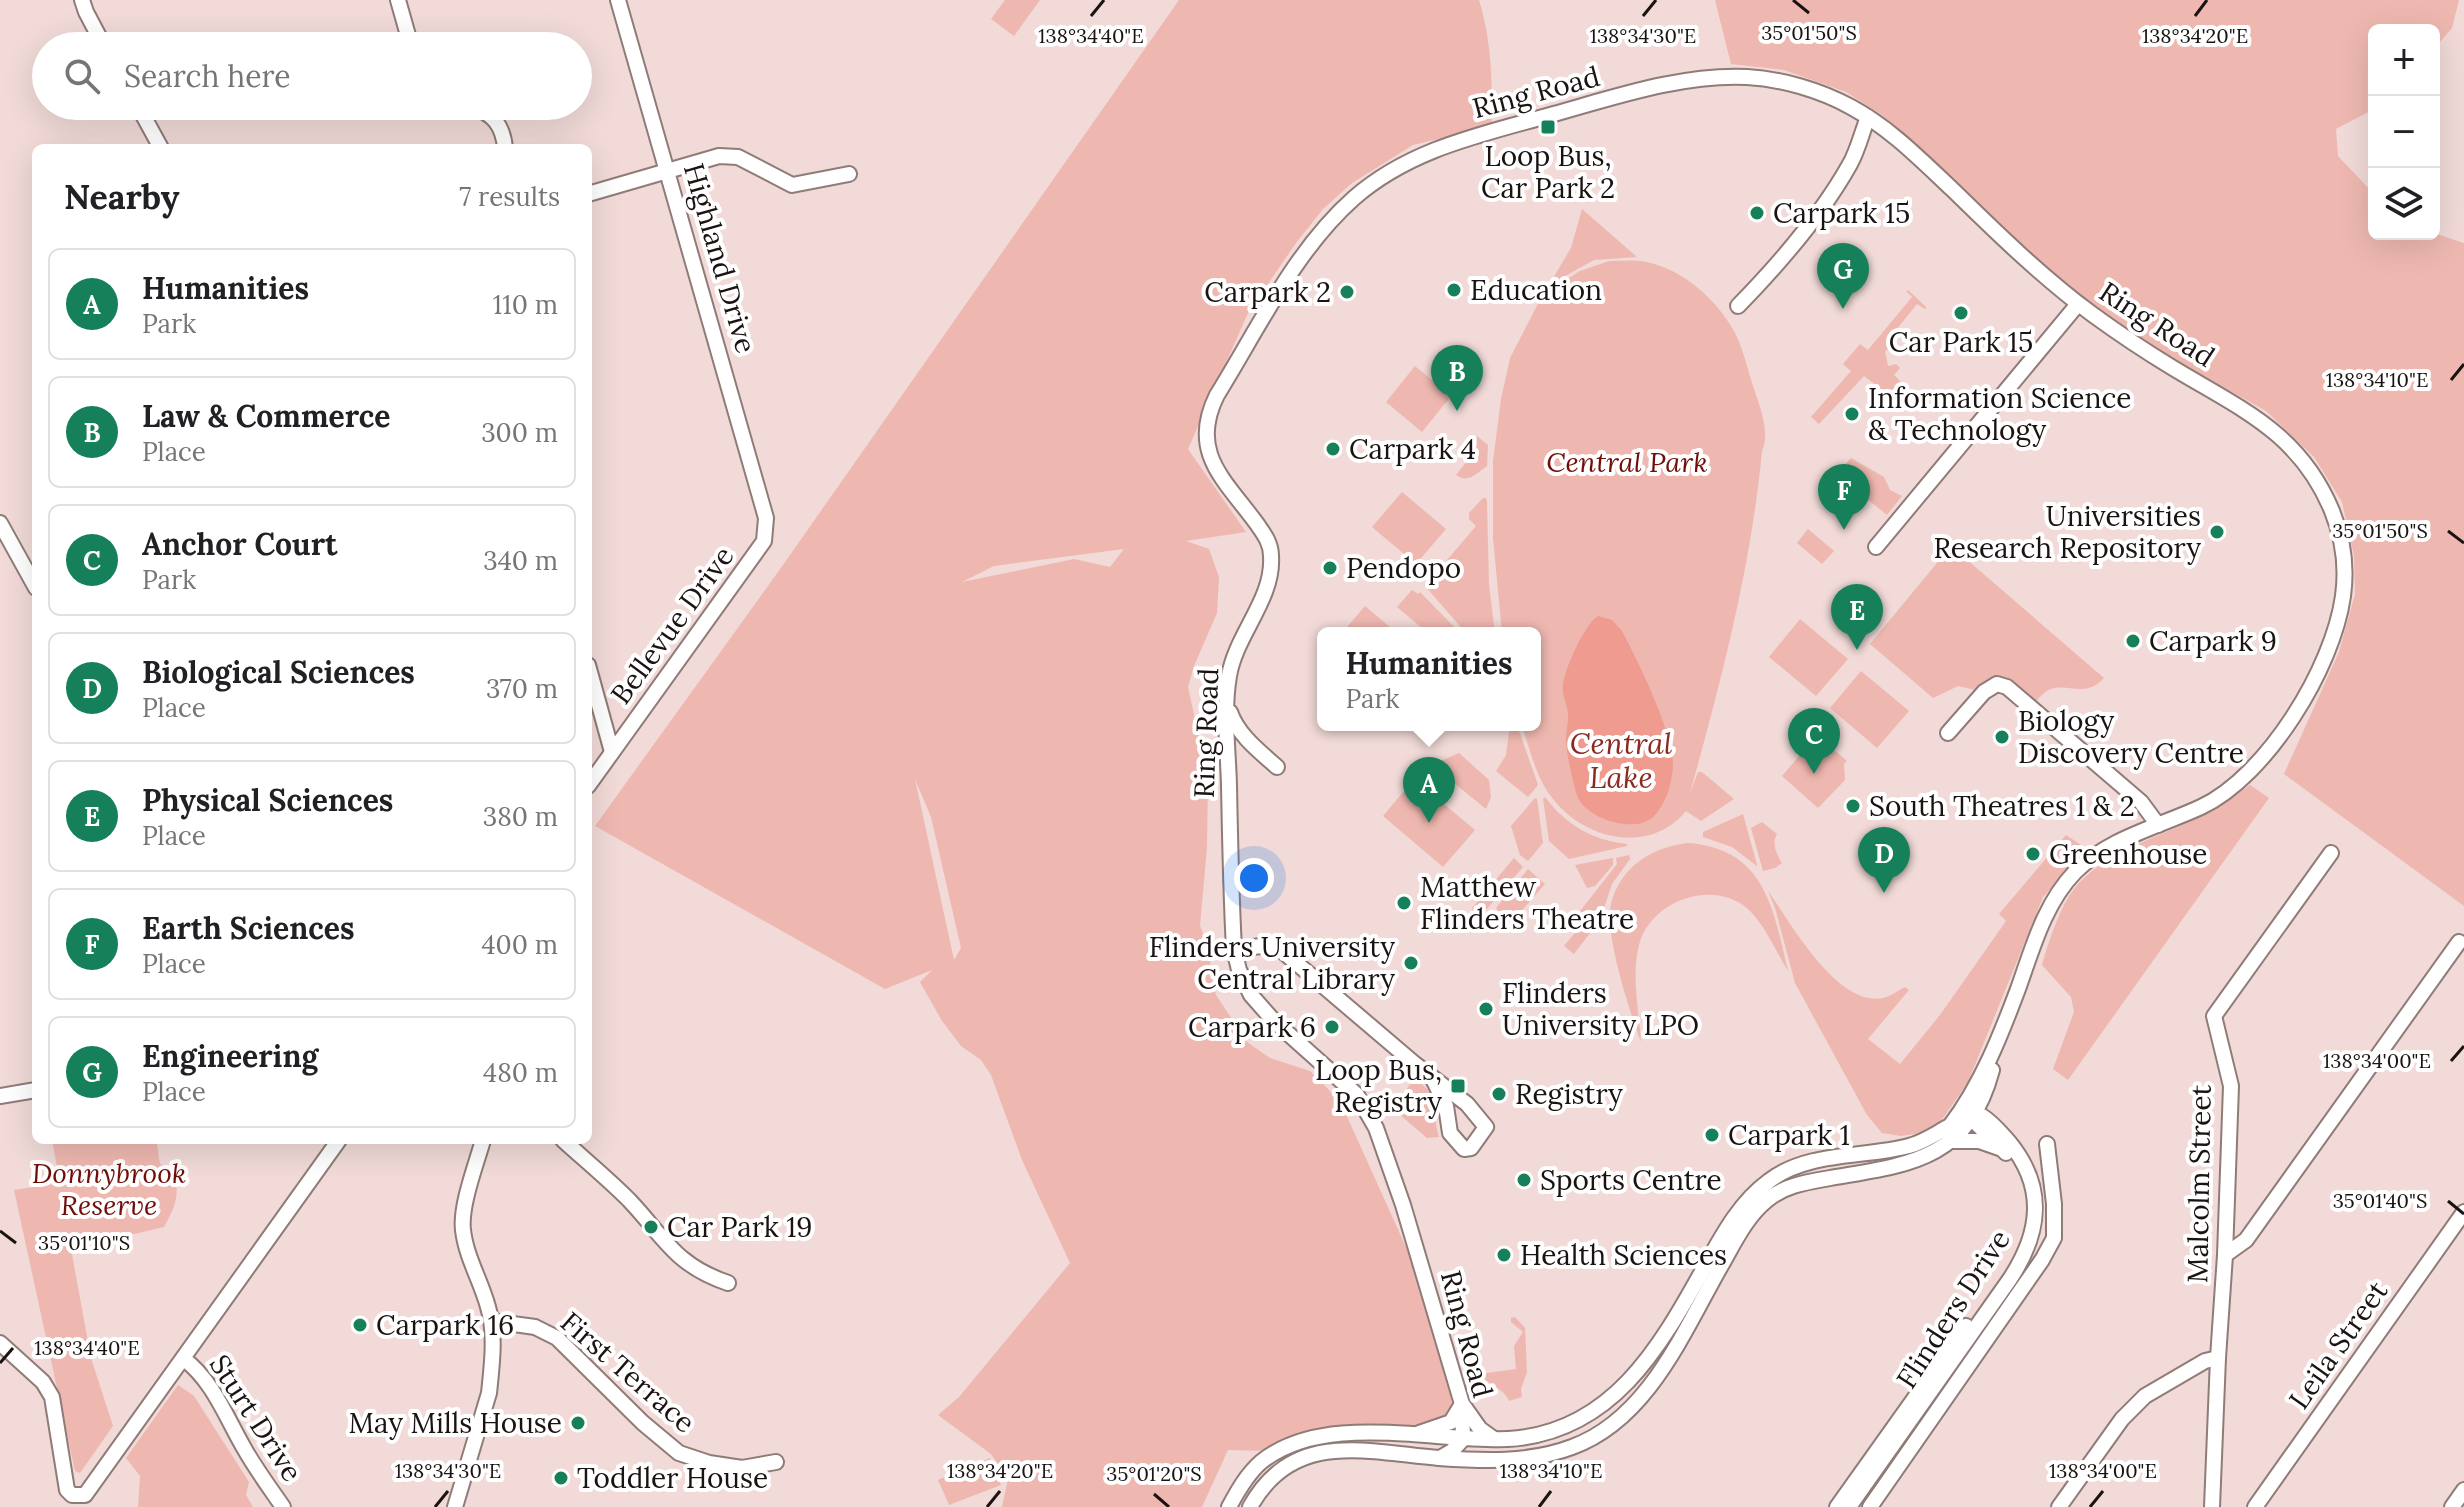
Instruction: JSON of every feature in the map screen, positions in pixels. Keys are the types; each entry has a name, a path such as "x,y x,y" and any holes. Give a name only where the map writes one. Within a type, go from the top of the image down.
{"street":[{"path":"82,0 97,32"},
{"path":"398,0 407,32"},
{"name":"Highland Drive","path":"618,0 766,518 766,530"},
{"name":"Ring Road","path":"1440,1458 1463,1439 1462,1404 1403,1205 1376,1128 1357,1095 1273,1020 1251,995 1239,970 1234,949 1227,704 1231,665 1268,583 1271,555 1270,544 1216,471 1208,447 1209,415 1217,395 1297,267 1319,236 1357,196 1400,166 1465,139 1623,95 1697,80 1769,79 1815,92 1868,117 1917,156 2011,246 2078,304 2133,344 2259,418 2306,462 2324,490 2343,544 2344,589 2335,632 2322,664 2260,762 2232,789 2204,806 2096,855 2070,877 2045,917 2003,1029 1951,1134"},
{"path":"1738,306 1814,217 1850,164 1868,117"},
{"path":"146,120 159,144"},
{"path":"495,120 500,126 504,144"},
{"path":"592,193 719,156 738,157 792,185 849,174"},
{"path":"1876,547 2078,304"},
{"path":"0,523 32,581"},
{"name":"Bellevue Drive","path":"592,780 764,541 766,530"},
{"path":"592,680 612,752"},
{"path":"1948,733 1984,692 1997,684 2007,687 2141,802 2158,825"},
{"path":"1227,704 1239,729 1277,767"},
{"name":"Malcolm Street","path":"2212,1507 2231,1086 2214,1016 2331,853"},
{"path":"2225,1255 2246,1240 2459,942"},
{"path":"1234,949 1271,945 1281,950 1467,1104 1485,1123 1485,1131 1471,1148 1464,1149 1452,1137 1446,1106 1432,1077"},
{"name":"Ring Road","path":"1972,1119 1991,1075 2003,1029"},
{"name":"Flinders Drive","path":"1849,1507 2010,1279 2030,1243 2035,1198 2032,1182 2014,1149 1997,1128 1989,1093 1991,1075"},
{"path":"1972,1119 1978,1083"},
{"path":"0,1096 32,1091"},
{"path":"1250,1507 1277,1472 1300,1459 1324,1451 1360,1449 1440,1458 1504,1460 1548,1454 1591,1439 1632,1409 1681,1336 1740,1232 1769,1198 1801,1184 1907,1165 1933,1154 1951,1134 1972,1119 1982,1116 1997,1128"},
{"name":"Flinders Drive","path":"1837,1507 2013,1259 2025,1228 2027,1198 2022,1177 2003,1149 1972,1119"},
{"path":"1229,1507 1260,1463 1291,1443 1340,1433 1494,1440 1535,1437 1561,1429 1594,1411 1618,1392 1656,1347 1741,1208 1771,1179 1788,1169 1951,1134 2003,1149"},
{"path":"0,1343 43,1382 52,1397 65,1481 72,1495 85,1495 336,1144"},
{"path":"455,1507 489,1393 492,1321 463,1231 463,1217 482,1144"},
{"path":"567,1144 627,1198 682,1261 705,1275 728,1283"},
{"path":"1870,1507 2042,1260 2054,1238 2054,1204 2047,1144"},
{"path":"1869,1172 1872,1160 1881,1150"},
{"name":"Leila Street","path":"2255,1507 2464,1212"},
{"name":"First Terrace","path":"492,1321 535,1327 557,1338 650,1430 679,1453 709,1463 742,1468 776,1462"},
{"path":"2059,1507 2122,1419 2145,1396 2205,1361 2218,1358"},
{"name":"Sturt Drive","path":"184,1359 199,1370 208,1383 246,1452 283,1507"},
{"path":"1411,1435 1451,1422 1462,1404 1480,1429 1494,1440"},
{"path":"1463,1439 1475,1451 1489,1455 1548,1454"},
{"path":"2452,1507 2464,1490"}],"green space":[{"path":"1005,0 1040,0 1014,36 991,19"},
{"path":"1179,0 1479,0 1489,47 1492,126 1413,145 1352,183 1323,209 1248,313 1188,449 1246,532 1186,541 1209,549 1219,577 1217,613 1188,687 1208,778 1207,847 1200,926 1211,953 1210,969 1216,995 1247,1042 1270,1058 1310,1071 1340,1101 1438,1318 1452,1405 1447,1416 1411,1435 1340,1433 1278,1451 1228,1450 1202,1507 1002,1507 1008,1479 991,1454 938,1415 959,1397 1070,1263 1022,1160 991,1075 981,1060 961,1046 942,1021 920,982 932,970 885,989 595,826 783,565","holes":["1124,549 1110,567 1074,559 962,582 994,566","915,779 931,817 961,948 954,960"]},
{"path":"1715,0 2459,0 2452,28 2440,42 2440,24 2368,24 2368,112 2336,129 2338,156 2368,188 2368,240 2440,240 2440,235 2464,243 2464,906 2284,774 2339,652 2355,594 2354,556 2342,502 2314,457 2266,411 2175,360 2098,310 2062,282 1882,115 1846,92 1784,70 1731,64"},
{"path":"1582,209 1637,257 1594,260 1549,285 1571,248"},
{"name":"Central Park","path":"1609,261 1636,261 1670,270 1698,288 1721,312 1738,339 1765,430 1743,581 1690,793 1698,772 1702,772 1734,799 1701,821 1686,811 1671,825 1637,837 1618,837 1582,824 1566,813 1542,782 1524,731 1541,731 1541,627 1501,627 1493,538 1493,461 1510,358 1543,294 1580,271"},
{"path":"1908,290 1926,307 1917,304 1887,341 1893,347 1885,351 1888,366 1896,364 1900,368 1894,375 1901,382 1893,398 1864,376 1819,424 1811,417 1851,371 1843,364 1860,344 1868,350 1912,297"},
{"path":"1415,366 1451,396 1422,432 1386,402"},
{"path":"1477,436 1488,445 1487,466 1472,476 1460,477 1456,475 1467,461 1465,455 1470,454 1477,445"},
{"path":"1851,458 1884,477 1890,490 1902,496 1887,515 1836,474"},
{"path":"1402,492 1446,529 1416,564 1372,527"},
{"path":"1486,498 1489,585 1494,627 1461,627 1425,586 1476,526 1469,519 1469,513"},
{"path":"1808,529 1834,551 1822,564 1797,543"},
{"path":"1951,546 2104,678 2089,688 2051,689 2031,708 2007,687 1984,692 1958,686 1933,698 1870,644"},
{"path":"1412,590 1418,594 1420,592 1454,627 1421,627 1397,607"},
{"path":"1365,606 1390,627 1347,627"},
{"path":"1800,619 1848,659 1816,696 1769,657"},
{"path":"1861,671 1909,711 1877,748 1830,708"},
{"path":"1509,731 1519,731 1538,785 1528,797 1496,771 1506,755"},
{"path":"1817,735 1847,761 1844,764 1845,780 1818,808 1782,776"},
{"path":"1459,753 1489,780 1491,797 1486,809 1432,765"},
{"path":"1414,779 1475,830 1443,867 1383,816"},
{"path":"2250,785 2269,798 2068,1080 2053,1069 2074,1012 2071,997 2042,965 2067,899 2080,882 2108,860 2204,815"},
{"path":"1545,797 1562,816 1581,830 1627,846 1569,859 1549,841"},
{"path":"1535,798 1543,843 1528,861 1520,855 1511,826"},
{"path":"1743,814 1757,866 1732,847 1703,837 1703,832"},
{"path":"1762,822 1777,834 1775,845 1782,863 1763,871 1751,828"},
{"path":"2066,835 2087,849 2043,897 1968,1082 1941,1121 1921,1133 1901,1136 1882,1133 1867,1115 1795,983 1768,891 1817,960 1849,990 1866,997 1883,998 1905,987 1909,990 1868,1039 1900,1064 1940,1015 2006,921 1999,914"},
{"path":"1688,843 1714,848 1750,869 1770,904 1788,971 1760,923 1748,909 1734,900 1718,895 1701,895 1669,906 1645,930 1639,945 1636,981 1641,1042 1615,953 1611,934 1611,904 1622,879 1639,861 1662,849"},
{"path":"1629,855 1630,859 1612,884 1600,920 1574,954 1564,946 1584,922 1577,915 1617,864 1616,858"},
{"path":"1514,858 1523,867 1486,910 1488,923 1482,925 1474,919 1472,908"},
{"path":"1613,858 1613,865 1595,886 1587,888 1575,865"},
{"path":"1528,869 1545,884 1509,925 1496,908"},
{"path":"1415,1078 1433,1099 1439,1137 1427,1138 1392,1108"},
{"name":"Donnybrook Reserve","path":"53,1144 157,1144 160,1164 174,1169 177,1185 174,1206 164,1227 71,1249 91,1358 113,1426 80,1473 75,1471 14,1190 60,1183"},
{"path":"1515,1317 1525,1328 1527,1372 1521,1389 1522,1397 1509,1401 1480,1374 1516,1369 1514,1346 1523,1332 1511,1322 1511,1318"},
{"path":"178,1385 194,1396 249,1482 246,1495 253,1507 138,1507 140,1476 126,1458"},
{"path":"990,1458 1001,1485 949,1505 938,1480"}],"water":[{"name":"Central Lake","path":"1598,616 1612,620 1622,631 1654,698 1672,753 1672,773 1665,800 1658,812 1645,822 1612,822 1583,806 1576,793 1568,759 1568,712 1563,685 1581,637"}],"place":[{"name":"Loop Bus, Car Park 2","path":"1548,127"},
{"name":"Carpark 15","path":"1757,213"},
{"name":"Education","path":"1454,290"},
{"name":"Carpark 2","path":"1347,292"},
{"name":"Engineering","path":"1843,309"},
{"name":"Car Park 15","path":"1961,313"},
{"name":"Law & Commerce","path":"1457,411"},
{"name":"Information Science & Technology","path":"1852,414"},
{"name":"Carpark 4","path":"1333,449"},
{"name":"Earth Sciences","path":"1844,530"},
{"name":"Universities Research Repository","path":"2217,532"},
{"name":"Pendopo","path":"1330,568"},
{"name":"Carpark 9","path":"2133,641"},
{"name":"Physical Sciences","path":"1857,650"},
{"name":"Biology Discovery Centre","path":"2002,737"},
{"name":"Anchor Court","path":"1814,774"},
{"name":"South Theatres 1 & 2","path":"1853,806"},
{"name":"Humanities","path":"1429,823"},
{"name":"Greenhouse","path":"2033,854"},
{"name":"Biological Sciences","path":"1884,893"},
{"name":"Matthew Flinders Theatre","path":"1404,903"},
{"name":"Flinders University Central Library","path":"1411,963"},
{"name":"Flinders University LPO","path":"1486,1009"},
{"name":"Carpark 6","path":"1332,1027"},
{"name":"Loop Bus, Registry","path":"1458,1086"},
{"name":"Registry","path":"1499,1094"},
{"name":"Carpark 1","path":"1712,1135"},
{"name":"Sports Centre","path":"1524,1180"},
{"name":"Car Park 19","path":"651,1227"},
{"name":"Health Sciences","path":"1504,1255"},
{"name":"Carpark 16","path":"360,1325"},
{"name":"May Mills House","path":"578,1423"},
{"name":"Toddler House","path":"561,1478"}]}
